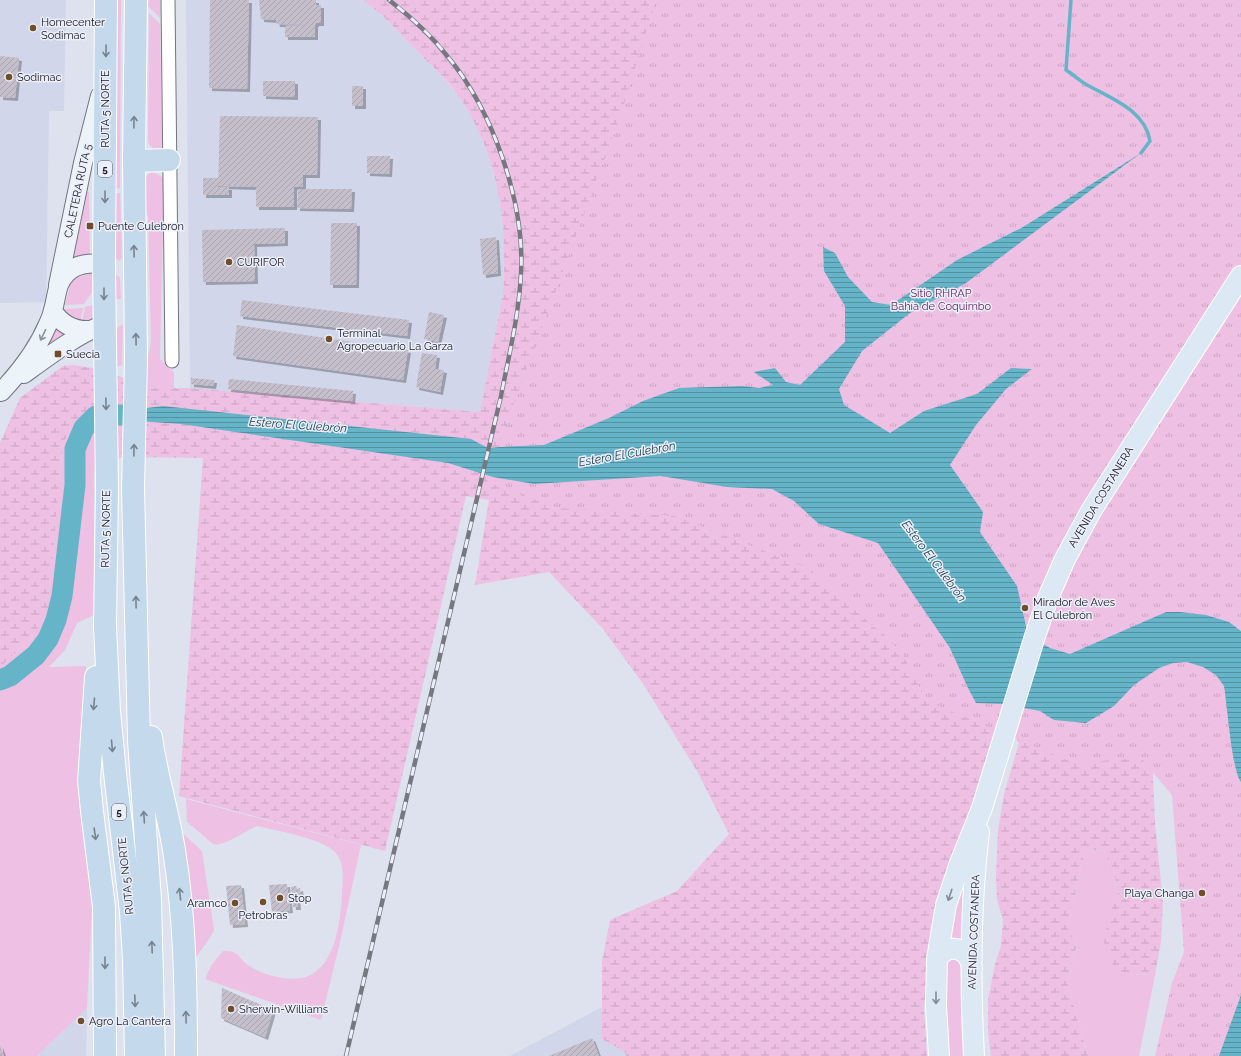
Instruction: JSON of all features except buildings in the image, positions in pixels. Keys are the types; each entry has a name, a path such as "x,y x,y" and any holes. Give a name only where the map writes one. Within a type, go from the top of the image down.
{"highway":[{"name":"RUTA 5 NORTE","path":"106,0 104,264 97,327 106,365 107,490 105,626 109,711 134,959 136,1056"},
{"name":"RUTA 5 NORTE","path":"136,0 134,161 136,361 133,490 139,740 150,900 154,1056"},
{"path":"134,161 169,160"},
{"path":"97,327 123,316 132,307 135,295 131,283 121,272 104,264"},
{"path":"105,568 89,776 104,907 105,1056"},
{"path":"136,641 148,706 154,755 168,814 179,888 184,946 186,1056"}],"main road":[{"name":"CALETERA RUTA 5","path":"0,392 16,376 32,355 53,311 83,163 106,74"},
{"path":"58,285 67,273 79,266 94,263 104,264"},
{"name":"AVENIDA COSTANERA","path":"939,1056 936,1005 936,959 946,905 960,863 982,808 1035,636 1056,578 1091,511 1241,276"},
{"path":"53,311 67,326 76,329 97,327"},
{"path":"0,392 62,346 97,327"},
{"name":"AVENIDA COSTANERA","path":"974,1056 972,928 976,856 982,808"},
{"path":"936,959 943,952 958,949 968,956 972,968"}],"street":[{"path":"168,0 172,361"}],"shaded area":[{"path":"0,0 66,0 64,111 49,111 46,302 0,303"},
{"path":"186,0 363,0 384,17 431,64 457,94 476,124 488,154 499,194 504,234 505,254 503,294 480,412 190,388"},
{"path":"602,1007 602,1039 626,1052 626,1056 510,1056"},
{"name":"Agro La Cantera","path":"87,1008 86,1056 37,1056"}],"green space":[{"path":"114,0 121,0 120,188 112,189"},
{"path":"149,0 160,0 160,18 148,6"},
{"path":"363,0 1241,0 661,476 1157,756 1153,776 1155,824 1163,903 1161,941 1155,975 1125,974 1113,965 1104,943 1108,916 1118,894 1114,871 1103,850 1085,851 1067,927 1077,944 1067,981 1088,1056 991,1056 988,1032 988,1000 995,964 1001,946 1003,920 997,899 996,876 998,830 1004,794 1019,743 1009,726 999,716 988,757 928,951 924,1010 927,1056 626,1056 625,1052 602,1039 602,962 610,920 677,891 729,834 697,771 644,685 603,629 549,572 475,585 489,500 466,496 385,851 179,796 203,458 122,457 94,471 101,424 85,421 63,441 48,608 33,637 0,667 0,443 20,398 63,366 73,365 99,369 124,378 143,388 190,388 480,412 503,294 504,242 502,216 498,190 491,165 483,140 457,94 437,71 384,17"},
{"name":"Sitio RHRAP Bahía de Coquimbo","path":"656,0 1241,0 1241,1056 1155,1056 1172,983 1184,952 1172,795 1141,758 1074,763 927,701 901,651 808,568 675,516 558,508 487,482 506,425 620,117"},
{"path":"149,13 160,24 162,150 154,150 149,144 148,139"},
{"path":"152,171 164,178 160,359 174,372 174,388 143,388 151,340 148,217 144,204 142,187 147,176"},
{"path":"84,192 89,192 90,259 68,265"},
{"path":"112,193 120,193 122,257 120,261 113,257"},
{"path":"90,271 93,273 92,292 84,304 65,305 72,278 75,275"},
{"path":"113,273 120,278 121,299 113,299"},
{"path":"93,305 92,320 82,323 85,307"},
{"path":"83,308 80,323 70,319 63,309"},
{"path":"123,324 122,365 116,367 113,331"},
{"path":"59,325 68,332 44,351"},
{"path":"85,421 101,424 94,471 94,615 77,623 65,650 49,667 86,666 85,804 92,906 87,1008 37,1056 0,1056 0,667 33,637 54,535 63,441"},
{"path":"186,799 361,845 321,1020 205,979 211,966 223,951 235,953 254,969 276,977 292,979 306,977 316,972 330,953 338,928 343,876 342,865 338,855 328,847 309,839 257,826 229,841 213,844 187,822"},
{"path":"180,831 202,851 214,930 195,959"},
{"path":"1103,850 1114,871 1118,894 1108,916 1125,974 1155,975 1139,1056 1088,1056 1067,981 1077,944 1067,927 1085,851"},
{"path":"967,864 967,944 948,935"},
{"path":"952,958 962,960 968,1056 946,1056 946,963"}],"water":[{"path":"1141,153 966,283 910,313 862,351 839,389 844,405 890,433 924,411 977,394 1011,368 1032,369 1006,389 976,425 950,465 983,512 980,532 1017,586 1028,635 1050,648 1070,654 1166,612 1206,615 1229,622 1241,631 1241,782 1232,752 1224,686 1216,675 1203,667 1187,662 1173,663 1159,668 1134,685 1114,706 1086,723 1054,720 1040,711 1002,704 976,703 950,648 878,543 819,524 794,501 772,489 727,487 661,476 534,484 493,477 448,463 181,424 124,420 96,416 163,406 471,439 491,448 544,445 609,418 643,401 679,388 742,386 759,388 773,385 754,372 775,368 786,382 800,385 845,342 845,306 824,271 823,247 835,253 848,277 872,302 891,305 957,260 1023,227"},
{"path":"1241,995 1241,1056 1219,1056"}],"waterway":[{"path":"1071,0 1066,70 1086,84 1118,101 1135,114 1142,122 1150,141 1141,153"},
{"name":"Estero El Culebrón","path":"0,680 10,676 36,655 48,639 56,620 62,596 75,485 75,449 84,428 96,416 122,415"}],"railway":[{"path":"346,1056 501,396 516,320 521,273 521,246 518,217 512,188 503,159 479,104 464,79 435,41 389,0"}],"place":[{"name":"Homecenter Sodimac","path":"33,28"},
{"name":"Sodimac","path":"9,77"},
{"name":"Puente Culebron","path":"90,226"},
{"name":"CURIFOR","path":"229,262"},
{"name":"Terminal Agropecuario La Garza","path":"329,339"},
{"name":"Suecia","path":"58,354"},
{"name":"Mirador de Aves El Culebrón","path":"1025,608"},
{"name":"Playa Changa","path":"1202,893"},
{"name":"Stop","path":"280,898"},
{"name":"Petrobras","path":"263,902"},
{"name":"Aramco","path":"235,903"},
{"name":"Sherwin-Williams","path":"231,1009"},
{"name":"Agro La Cantera","path":"81,1021"}]}
